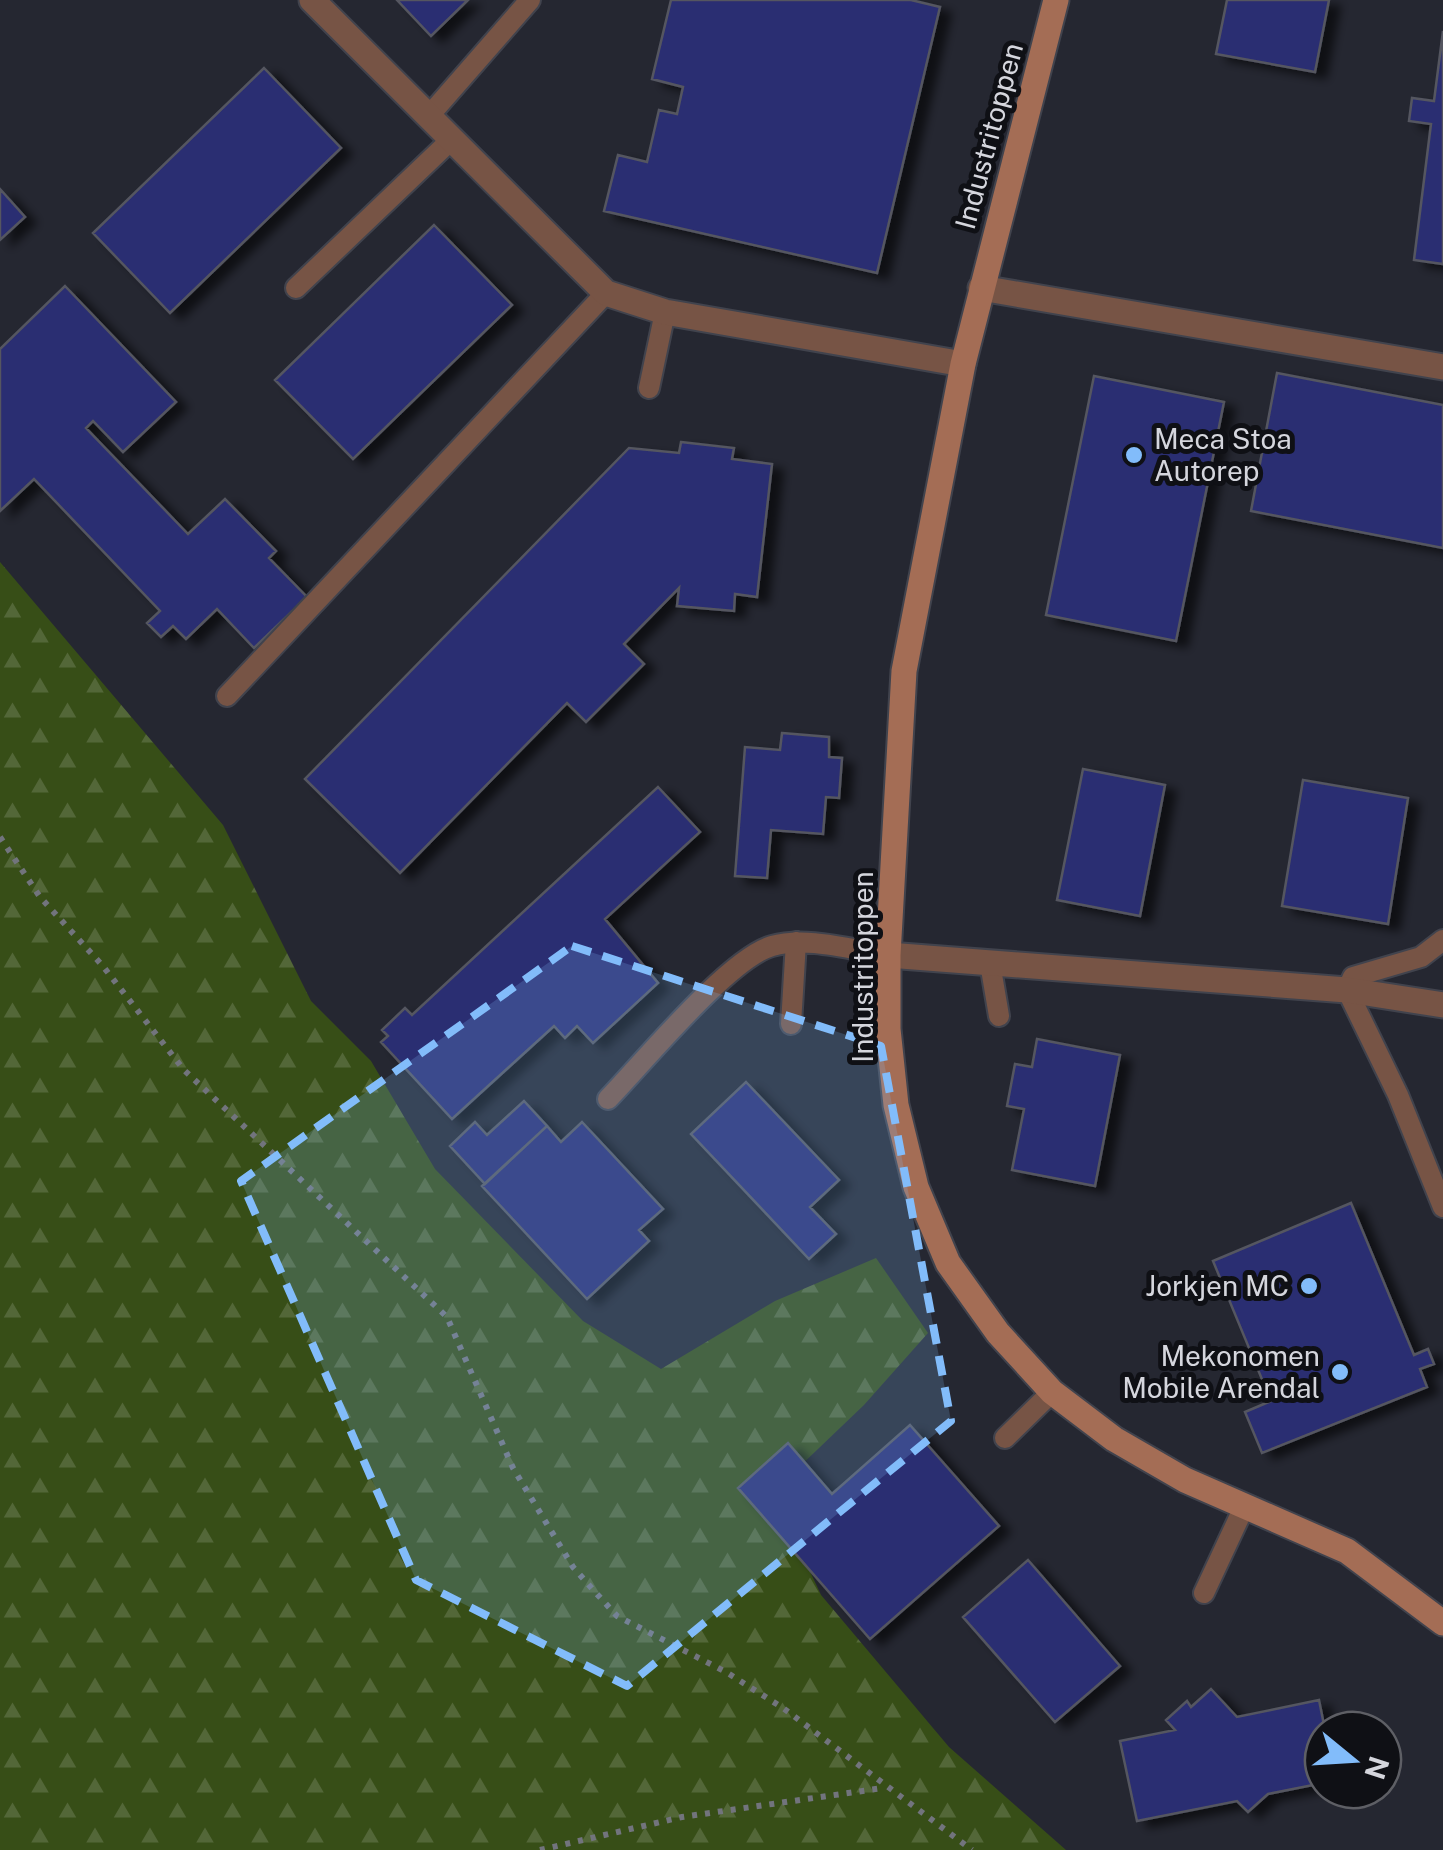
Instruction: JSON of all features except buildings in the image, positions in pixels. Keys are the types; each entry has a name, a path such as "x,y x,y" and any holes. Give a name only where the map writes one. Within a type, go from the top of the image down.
{"street":[{"path":"312,0 606,293 665,312 963,364"},
{"name":"Industritoppen","path":"1056,0 980,288 904,671 888,955 888,1029 896,1104 916,1187 948,1263 998,1333 1052,1392 1114,1440 1186,1480 1347,1552 1443,1624"},
{"path":"980,288 1443,367"},
{"path":"888,955 1347,990 1443,1005"}],"lane":[{"path":"428,117 530,0"},
{"path":"296,288 451,140"},
{"path":"227,696 606,293"},
{"path":"649,388 665,312"},
{"path":"1443,940 1422,957 1354,977 1347,990 1398,1095 1443,1207"},
{"path":"791,1024 796,942"},
{"path":"608,1100 737,966 769,946 796,942 888,955"},
{"path":"990,962 999,1016"},
{"path":"1005,1438 1052,1392"},
{"path":"1204,1594 1245,1505"}],"path":[{"path":"0,837 40,897 102,965 184,1070 448,1317 513,1468 574,1566 617,1616 726,1672 782,1708 972,1850"},
{"path":"540,1850 682,1817 885,1788"}],"highlighted area":[{"path":"572,946 881,1046 951,1421 627,1686 416,1580 241,1181"}],"green space":[{"path":"0,562 223,825 311,1001 371,1061 435,1169 583,1321 661,1369 775,1301 876,1258 928,1333 864,1405 773,1492 821,1595 949,1747 1066,1850 0,1850"}],"place":[{"name":"Meca Stoa Autorep","path":"1134,455"},
{"name":"Jorkjen MC","path":"1309,1286"},
{"name":"Mekonomen Mobile Arendal","path":"1340,1372"}]}
